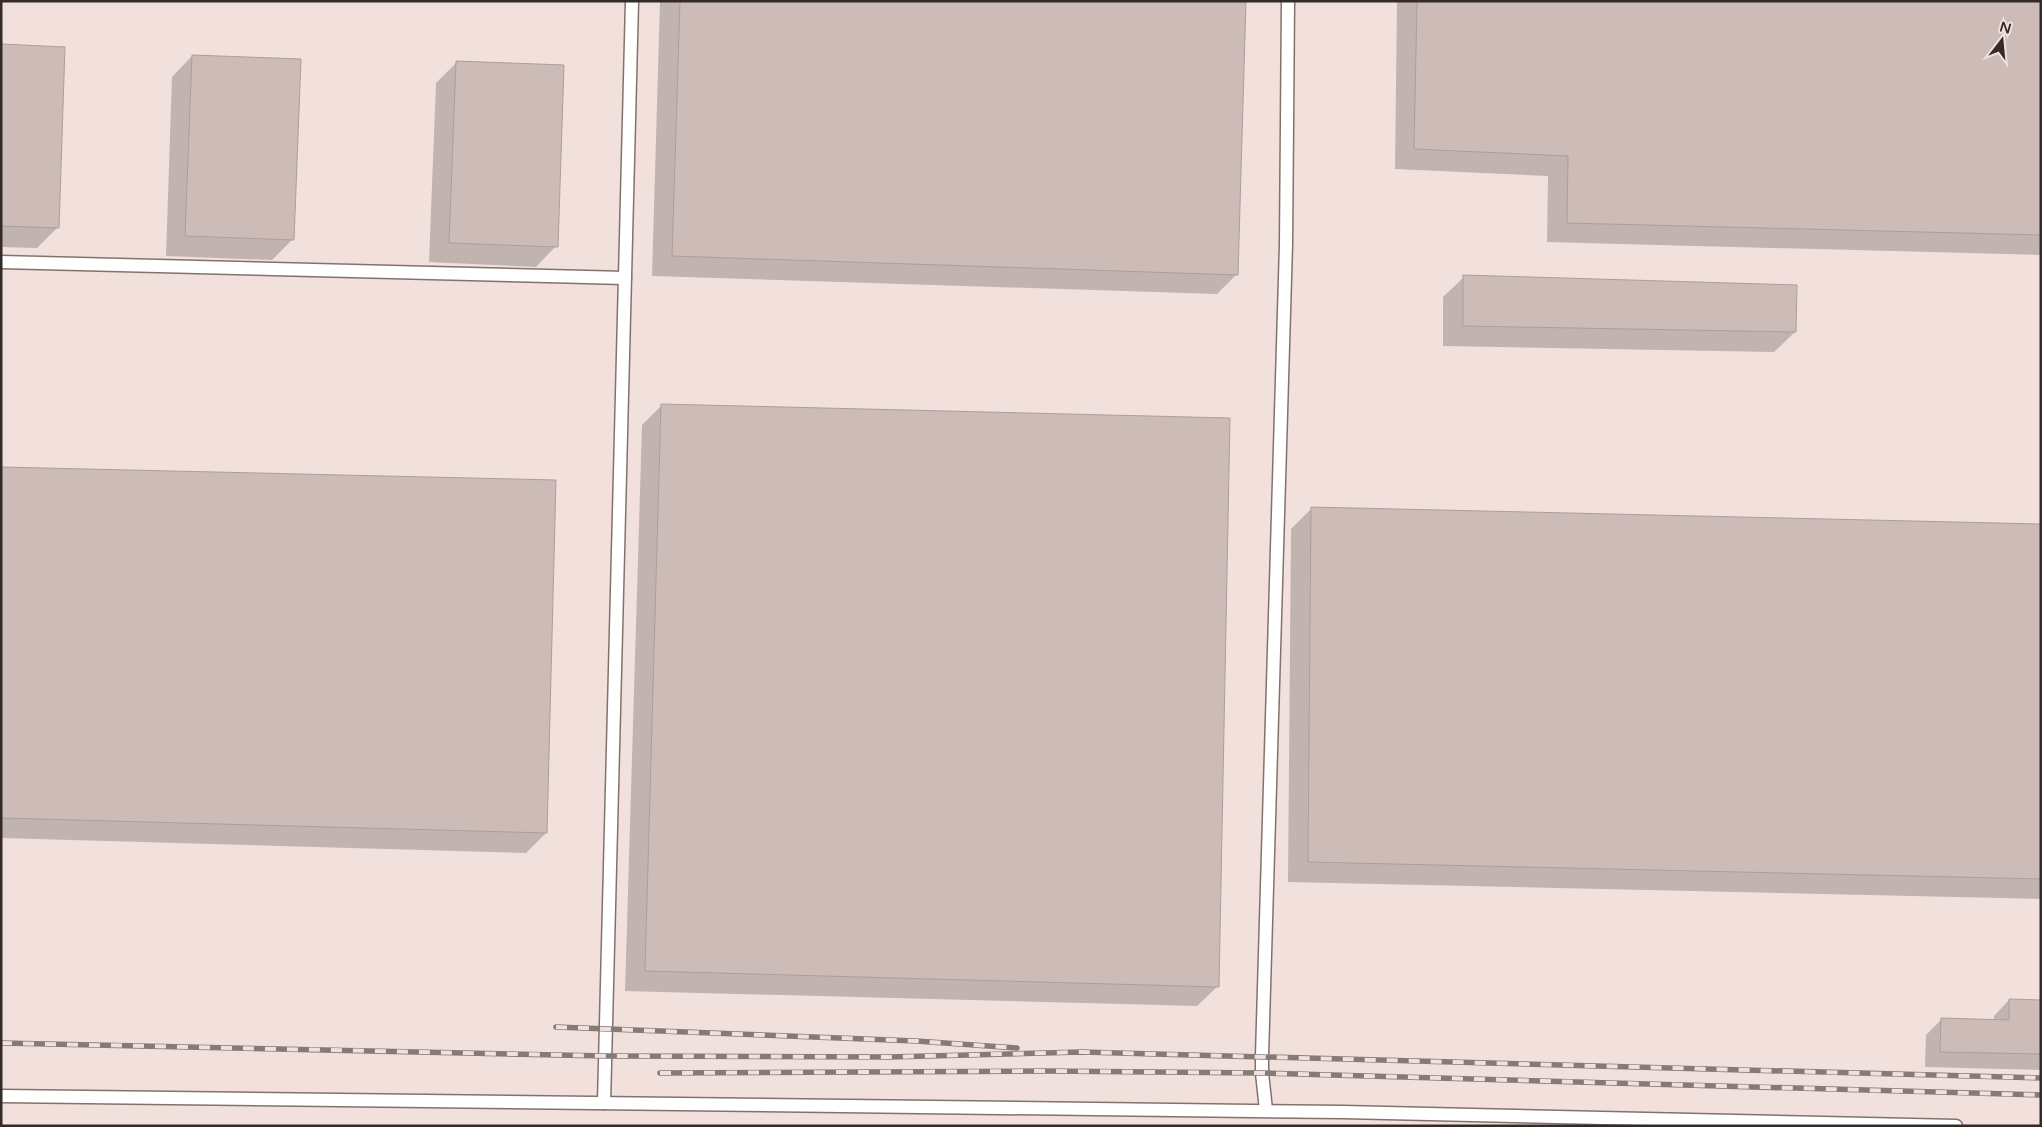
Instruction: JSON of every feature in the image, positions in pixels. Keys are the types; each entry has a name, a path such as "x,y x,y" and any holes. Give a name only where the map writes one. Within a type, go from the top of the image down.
{"lane":[{"path":"604,1103 632,1"},
{"path":"1266,1110 1262,1056 1286,244 1288,1"},
{"path":"1,262 625,278"},
{"path":"1,1096 1266,1110 1956,1126"}],"building":[{"path":"680,1 1246,1 1238,275 672,256"},
{"path":"1417,1 2041,1 2041,235 1567,223 1568,156 1414,149"},
{"path":"1,44 65,47 59,228 1,226"},
{"path":"192,55 301,59 294,240 185,236"},
{"path":"456,61 564,65 558,247 449,243"},
{"path":"1463,275 1797,285 1796,332 1463,326"},
{"path":"661,404 1230,418 1219,987 645,971"},
{"path":"1,467 556,480 547,833 1,818"},
{"path":"1311,507 2041,524 2041,879 1308,862"},
{"path":"2009,999 2041,1000 2041,1054 1940,1052 1941,1018 2009,1020"}],"railway":[{"path":"556,1027 916,1041 1017,1048"},
{"path":"1,1043 606,1056 889,1057 1082,1052 2041,1078"},
{"path":"660,1073 1045,1071 1262,1073 2041,1095"}]}
